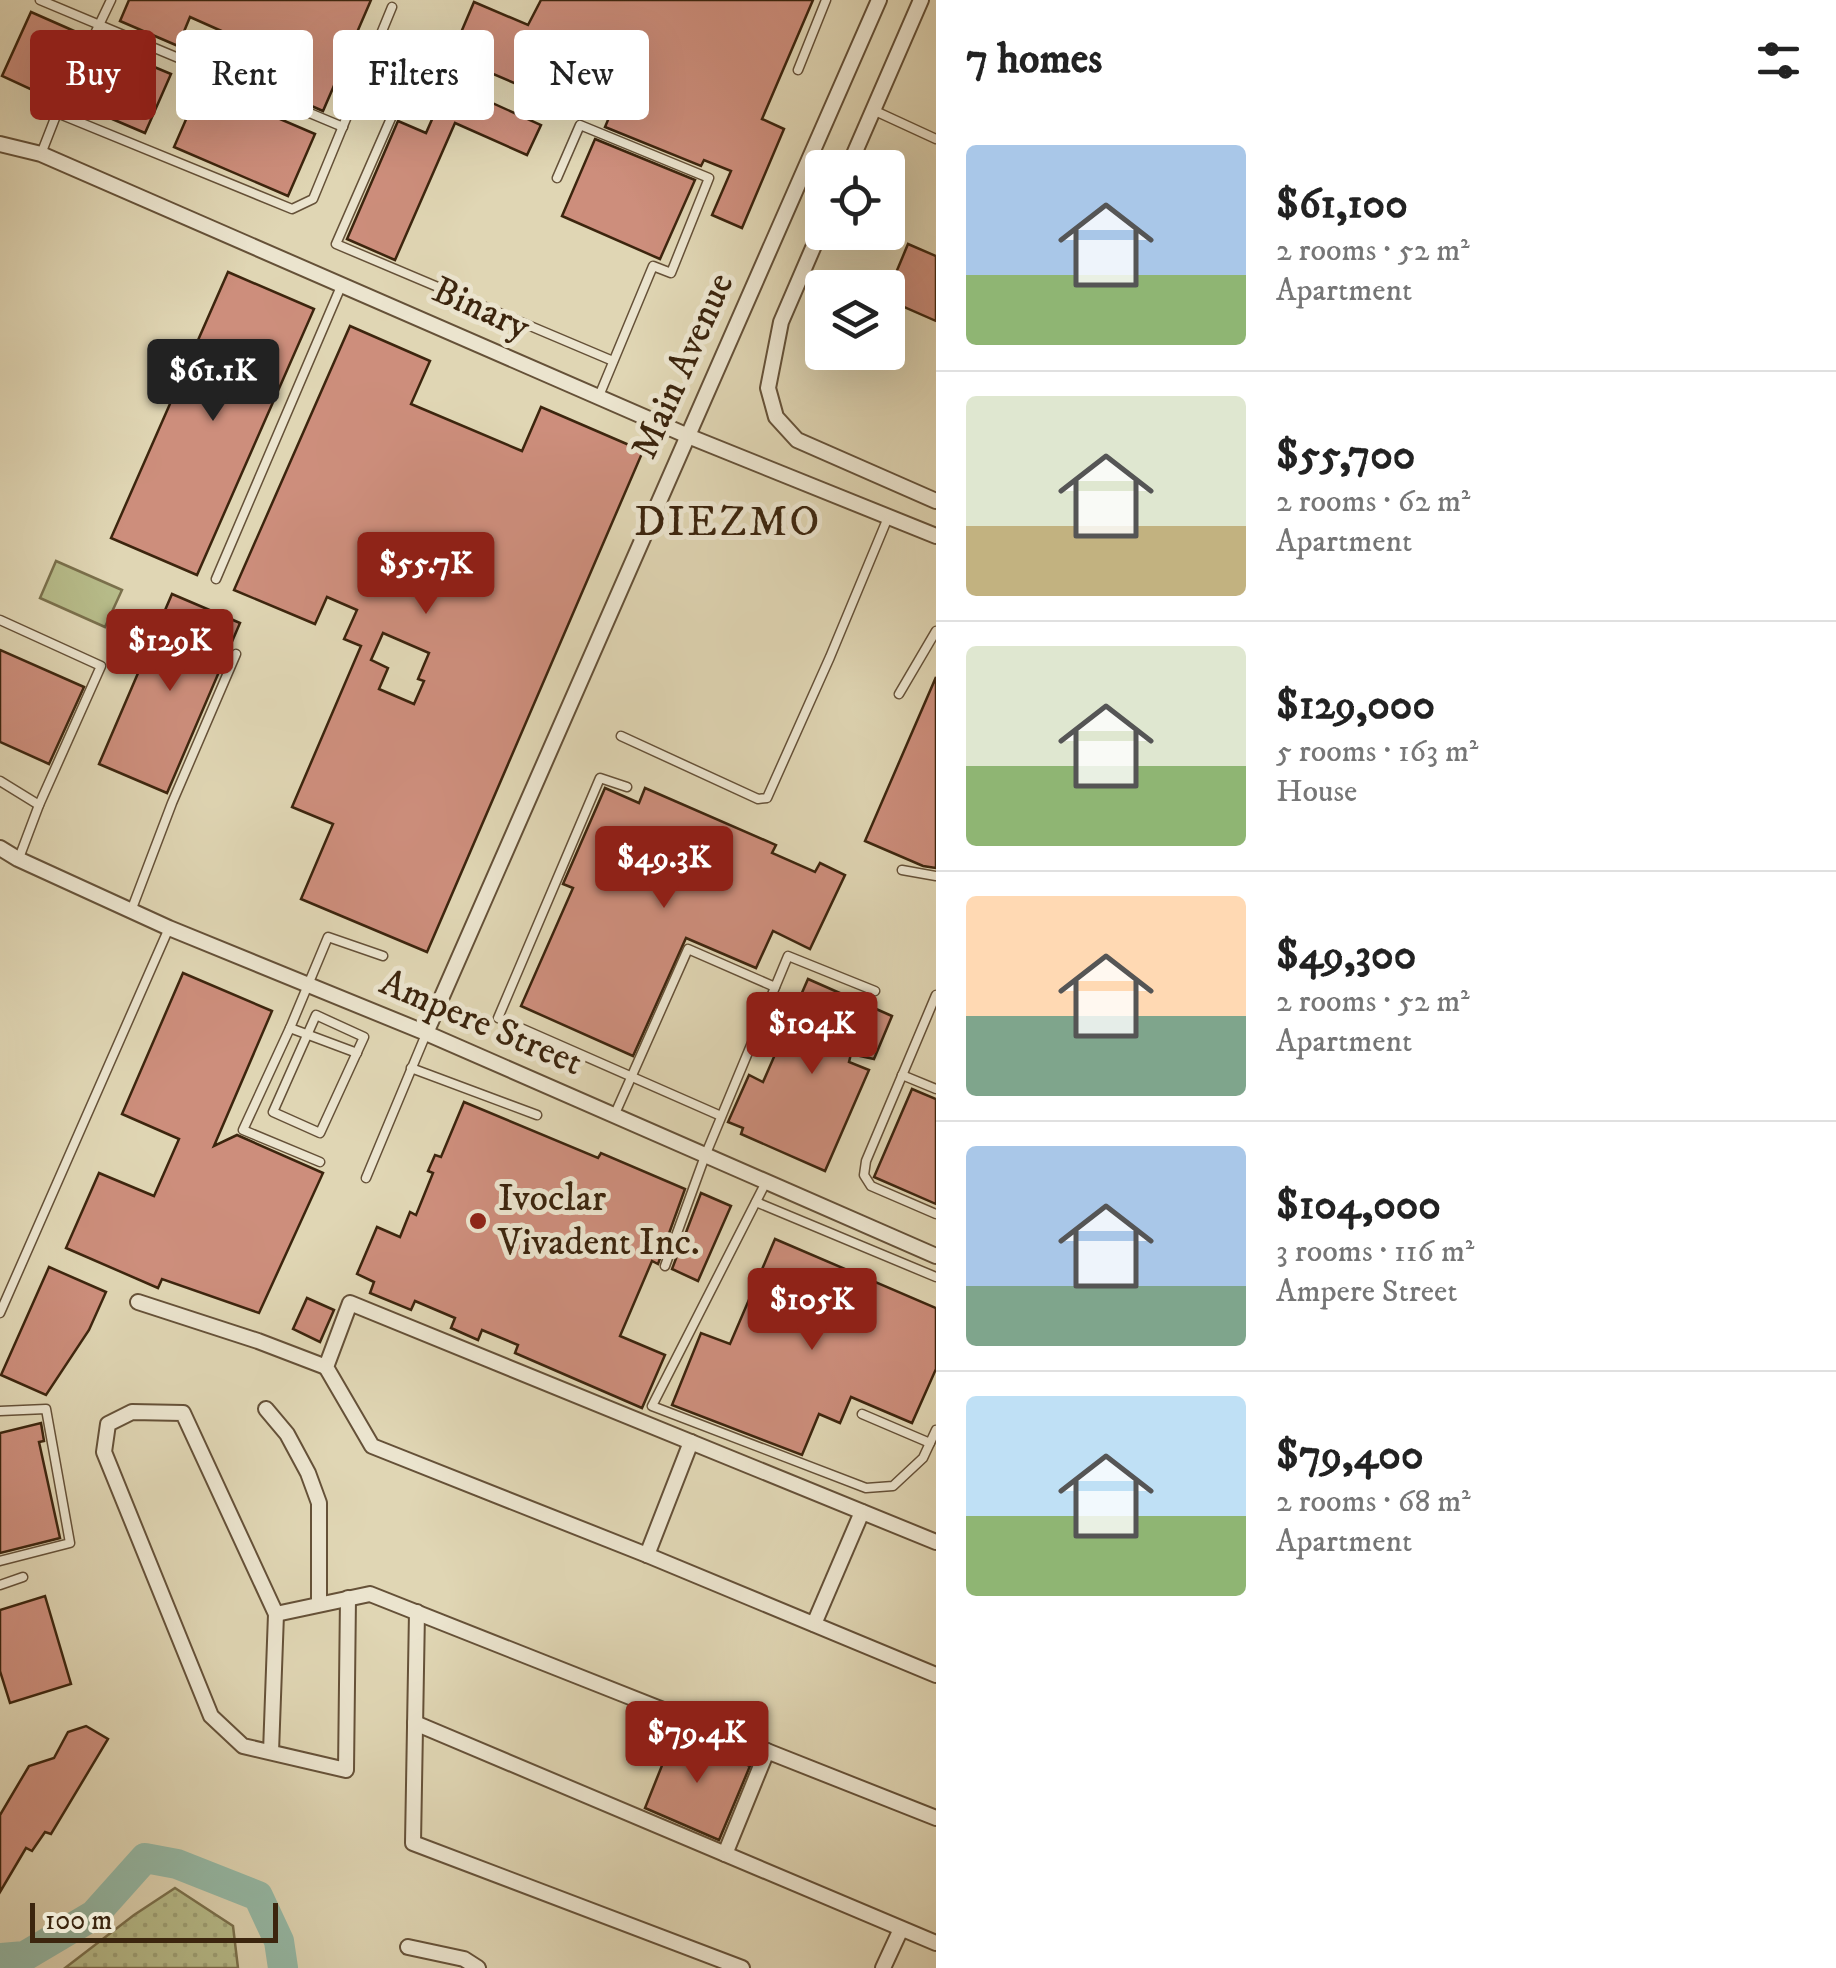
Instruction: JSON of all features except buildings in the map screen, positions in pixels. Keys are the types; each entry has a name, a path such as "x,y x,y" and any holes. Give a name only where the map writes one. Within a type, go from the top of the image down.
{"street":[{"name":"Main Avenue","path":"426,1033 879,0"},
{"path":"856,150 921,0"},
{"name":"Binary","path":"0,144 41,154 688,436 936,536"},
{"path":"812,250 781,322 768,388 776,418 798,440 936,501"},
{"name":"Ampere Street","path":"0,848 169,928 426,1033 936,1256"},
{"path":"138,1302 326,1368 372,1446 936,1675"},
{"path":"326,1368 350,1303 936,1542"},
{"path":"266,1409 286,1434 308,1473 319,1503 319,1604"},
{"path":"271,1752 276,1614 184,1412 132,1412 108,1424 104,1452 211,1716 243,1746 346,1770 348,1598"},
{"path":"647,1555 691,1442"},
{"path":"814,1624 862,1512"},
{"path":"276,1614 370,1594 936,1818"},
{"path":"418,1612 413,1843 742,1968"},
{"path":"415,1723 936,1944"},
{"path":"725,1854 767,1751"},
{"path":"882,1968 902,1928"},
{"path":"408,1947 478,1968"}],"lane":[{"path":"40,0 343,127"},
{"path":"96,30 111,0"},
{"path":"798,70 826,0"},
{"path":"74,120 292,209 313,199 392,7"},
{"path":"873,110 936,139"},
{"path":"41,154 54,120"},
{"path":"390,120 336,244 613,361"},
{"path":"557,178 580,125 709,178 671,273 653,266 598,396"},
{"path":"216,579 342,284"},
{"path":"620,736 758,799 767,798 890,515"},
{"path":"0,620 101,666 18,859"},
{"path":"898,694 936,631"},
{"path":"132,911 172,802 236,654"},
{"path":"628,787 600,778 498,1018 721,1116"},
{"path":"0,781 39,805"},
{"path":"902,870 936,876"},
{"path":"0,1312 169,928"},
{"path":"320,1162 242,1130 328,937 383,956"},
{"path":"614,1116 688,949 774,988"},
{"path":"665,1266 705,1156 788,956 875,991"},
{"path":"936,995 866,1161 864,1175 871,1186 936,1214"},
{"path":"316,1015 364,1037 320,1133 272,1112 307,1034 316,1015"},
{"path":"290,1028 357,1053"},
{"path":"366,1178 426,1033"},
{"path":"412,1068 537,1115"},
{"path":"902,1075 936,1089"},
{"path":"766,1182 652,1406 866,1488 893,1486 922,1458 936,1430"},
{"path":"756,1202 936,1277"},
{"path":"0,1410 46,1410 70,1543 0,1561"},
{"path":"862,1414 930,1443"},
{"path":"0,1585 23,1577"}],"green space":[{"path":"56,561 122,590 105,627 40,598"},
{"path":"175,1888 233,1926 238,1968 65,1968 134,1915"}],"waterway":[{"path":"0,1958 25,1956 94,1915 145,1858 177,1864 258,1896 279,1941 283,1968"}],"place":[{"name":"Ivoclar Vivadent Inc.","path":"478,1221"}],"district":[{"name":"DIEZMO","path":"728,523"}]}
